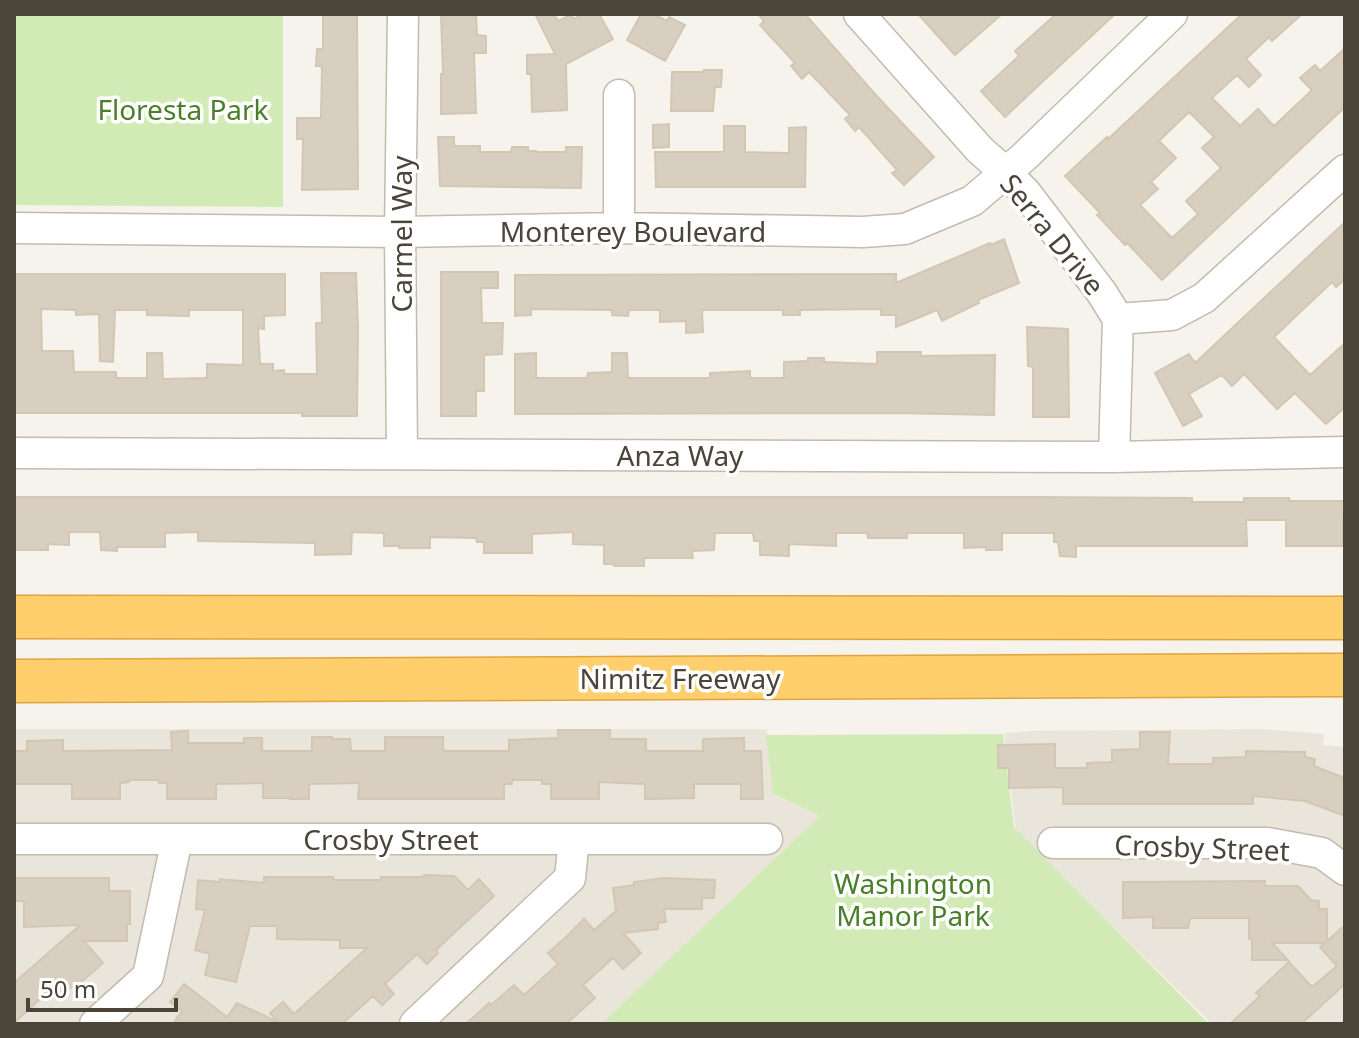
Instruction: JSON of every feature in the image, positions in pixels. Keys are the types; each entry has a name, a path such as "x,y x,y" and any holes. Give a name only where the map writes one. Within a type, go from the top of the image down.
{"highway":[{"path":"14,617 1345,618"},
{"name":"Nimitz Freeway","path":"14,681 1343,676"}],"street":[{"name":"Carmel Way","path":"402,453 400,232 403,14"},
{"name":"Serra Drive","path":"859,14 980,150 1026,193 1118,319 1114,457"},
{"name":"Monterey Boulevard","path":"14,228 400,232 619,228 863,232 905,229 972,201 1006,173 1165,17"},
{"path":"619,95 619,228"},
{"path":"1118,319 1172,315 1204,298 1345,170"},
{"name":"Anza Way","path":"14,453 1114,457 1345,452"},
{"name":"Crosby Street","path":"14,839 767,839"},
{"path":"95,1024 148,976 177,839"},
{"path":"415,1024 570,878 574,839"},
{"name":"Crosby Street","path":"1053,843 1268,843 1322,853 1345,870"}],"shaded area":[{"path":"14,729 767,729 775,796 822,816 601,1024 14,1024"},
{"path":"1259,729 1324,734 1323,745 1345,747 1345,1024 1212,1024 1016,831 1004,733"}],"green space":[{"name":"Floresta Park","path":"14,14 283,14 283,207 14,205"},
{"name":"Washington Manor Park","path":"1003,734 1014,827 1209,1024 601,1024 820,816 773,794 766,735"}],"building":[{"path":"323,14 357,14 358,189 302,190 303,139 297,139 297,118 321,118 322,66 316,66 317,49 323,49"},
{"path":"441,14 476,14 477,35 486,36 486,53 474,53 476,113 441,114"},
{"path":"535,14 554,14 558,21 571,15 574,19 584,14 599,14 613,39 566,64 567,110 532,112 527,55 555,54"},
{"path":"641,14 653,14 667,21 669,17 685,25 665,61 627,40"},
{"path":"758,14 805,14 934,157 904,185 892,173 897,170 859,127 855,131 845,119 850,115 809,72 802,79 791,66 795,63 760,25 764,21"},
{"path":"918,14 1002,14 955,55"},
{"path":"1056,14 1115,14 1005,117 981,91 1019,56 1015,51"},
{"path":"1242,14 1302,14 1272,41 1269,37 1246,59 1261,75 1249,87 1237,75 1212,98 1240,126 1258,109 1274,126 1312,90 1300,78 1315,65 1320,71 1345,48 1345,107 1162,280 1097,215 1100,213 1065,176","holes":["1189,112 1214,137 1202,148 1221,168 1186,201 1198,214 1172,238 1140,205 1158,189 1151,182 1176,158 1159,141"]},
{"path":"722,70 721,87 715,87 713,111 671,111 672,72"},
{"path":"669,124 669,147 653,148 653,125"},
{"path":"724,126 745,126 745,152 789,153 789,128 806,127 805,187 656,187 655,152 724,152"},
{"path":"438,137 454,137 454,146 480,146 480,152 511,152 512,147 528,147 528,151 566,152 566,147 582,147 581,188 440,186"},
{"path":"1345,222 1345,279 1336,287 1332,282 1274,337 1310,375 1345,343 1345,407 1326,424 1295,393 1277,409 1244,374 1232,386 1222,375 1189,394 1202,416 1183,426 1155,373 1189,354 1195,363"},
{"path":"1004,239 1019,283 978,300 979,303 942,321 937,310 896,327 896,315 881,315 881,309 800,310 800,315 783,315 783,310 702,310 703,332 686,333 686,321 660,322 660,310 629,310 628,316 612,315 612,310 531,309 531,315 515,316 515,275 896,274 896,283"},
{"path":"441,272 498,272 498,288 481,288 482,323 503,323 502,354 484,355 484,391 476,391 476,416 441,416"},
{"path":"321,273 356,273 357,416 302,416 302,413 14,413 14,274 285,274 285,315 264,316 264,329 258,328 260,364 273,364 273,371 284,370 284,374 317,374 316,323 322,323","holes":["41,309 76,310 76,315 99,314 100,361 113,362 115,310 147,310 147,315 189,316 189,310 243,310 243,365 207,364 207,378 163,379 162,353 147,353 147,378 116,378 116,372 74,372 73,351 42,351"]},
{"path":"1027,327 1068,329 1069,417 1033,417 1033,367 1028,366"},
{"path":"877,352 921,352 921,356 995,355 994,415 515,414 515,354 536,353 536,378 587,378 588,373 612,372 612,353 627,353 628,378 710,378 710,373 750,371 750,378 784,378 784,362 824,358 824,362 877,364"},
{"path":"14,497 1028,497 1192,498 1192,502 1289,498 1289,501 1345,501 1345,520 1343,546 1286,546 1286,520 1246,520 1247,546 1076,546 1076,557 1060,556 1054,533 1002,533 1002,550 986,550 986,547 964,548 964,533 907,533 907,538 868,538 867,533 836,533 836,546 789,544 789,556 760,555 760,541 754,541 753,533 715,533 714,550 692,551 693,558 644,558 644,566 614,566 604,564 604,545 573,544 573,532 532,534 532,553 484,553 484,542 477,542 476,538 430,537 430,548 399,548 384,546 384,533 352,532 351,554 315,555 315,543 198,541 198,532 165,533 165,547 117,547 117,551 101,550 100,532 69,532 69,545 48,544 48,550 14,550"},
{"path":"558,730 610,730 610,739 646,739 646,751 703,751 703,739 744,738 744,751 761,751 763,799 741,799 741,784 694,784 694,798 645,799 645,784 599,782 599,799 551,799 551,784 542,784 542,780 512,780 512,784 504,784 504,799 358,799 359,783 309,784 309,799 263,798 263,783 216,784 216,799 167,799 167,783 129,780 120,783 120,799 72,799 72,784 14,784 14,751 27,751 27,741 63,740 63,751 172,750 171,732 188,731 188,743 244,743 244,738 262,738 262,751 312,751 312,737 350,739 351,751 385,751 385,737 443,737 443,750 446,751 509,751 509,740 558,738"},
{"path":"1140,732 1170,732 1168,764 1213,764 1213,758 1246,757 1246,751 1305,752 1305,757 1315,759 1314,766 1345,778 1345,816 1305,801 1253,796 1253,804 1063,804 1063,787 1009,788 1009,768 998,768 998,745 1055,744 1055,768 1087,768 1087,763 1112,762 1112,750 1140,749"},
{"path":"454,876 468,890 479,879 494,896 436,950 438,953 427,964 417,954 385,984 394,994 382,1005 373,996 342,1024 173,1024 182,1011 170,1002 184,984 227,1017 237,1003 278,1022 270,1013 283,1002 294,1014 367,948 340,948 340,940 277,939 277,926 250,926 236,982 205,975 210,954 195,950 205,910 196,909 198,880 264,883 264,877 381,880 381,877"},
{"path":"14,878 109,878 109,891 130,891 130,924 127,924 127,941 84,941 103,963 60,997 52,988 14,1023 14,983 80,925 24,927 24,901 14,901"},
{"path":"663,878 715,880 714,898 702,898 702,909 664,909 666,922 658,923 658,929 623,933 641,953 623,969 613,958 583,985 595,998 566,1024 466,1024 514,985 524,995 558,964 548,953 584,919 594,930 616,911 613,888"},
{"path":"1265,881 1265,886 1298,886 1311,900 1319,901 1319,909 1327,909 1327,941 1345,925 1345,984 1301,1024 1230,1024 1260,996 1256,993 1289,962 1312,987 1337,966 1320,947 1325,943 1272,943 1288,960 1252,960 1249,918 1190,918 1188,928 1153,928 1153,917 1123,918 1123,882"}]}
